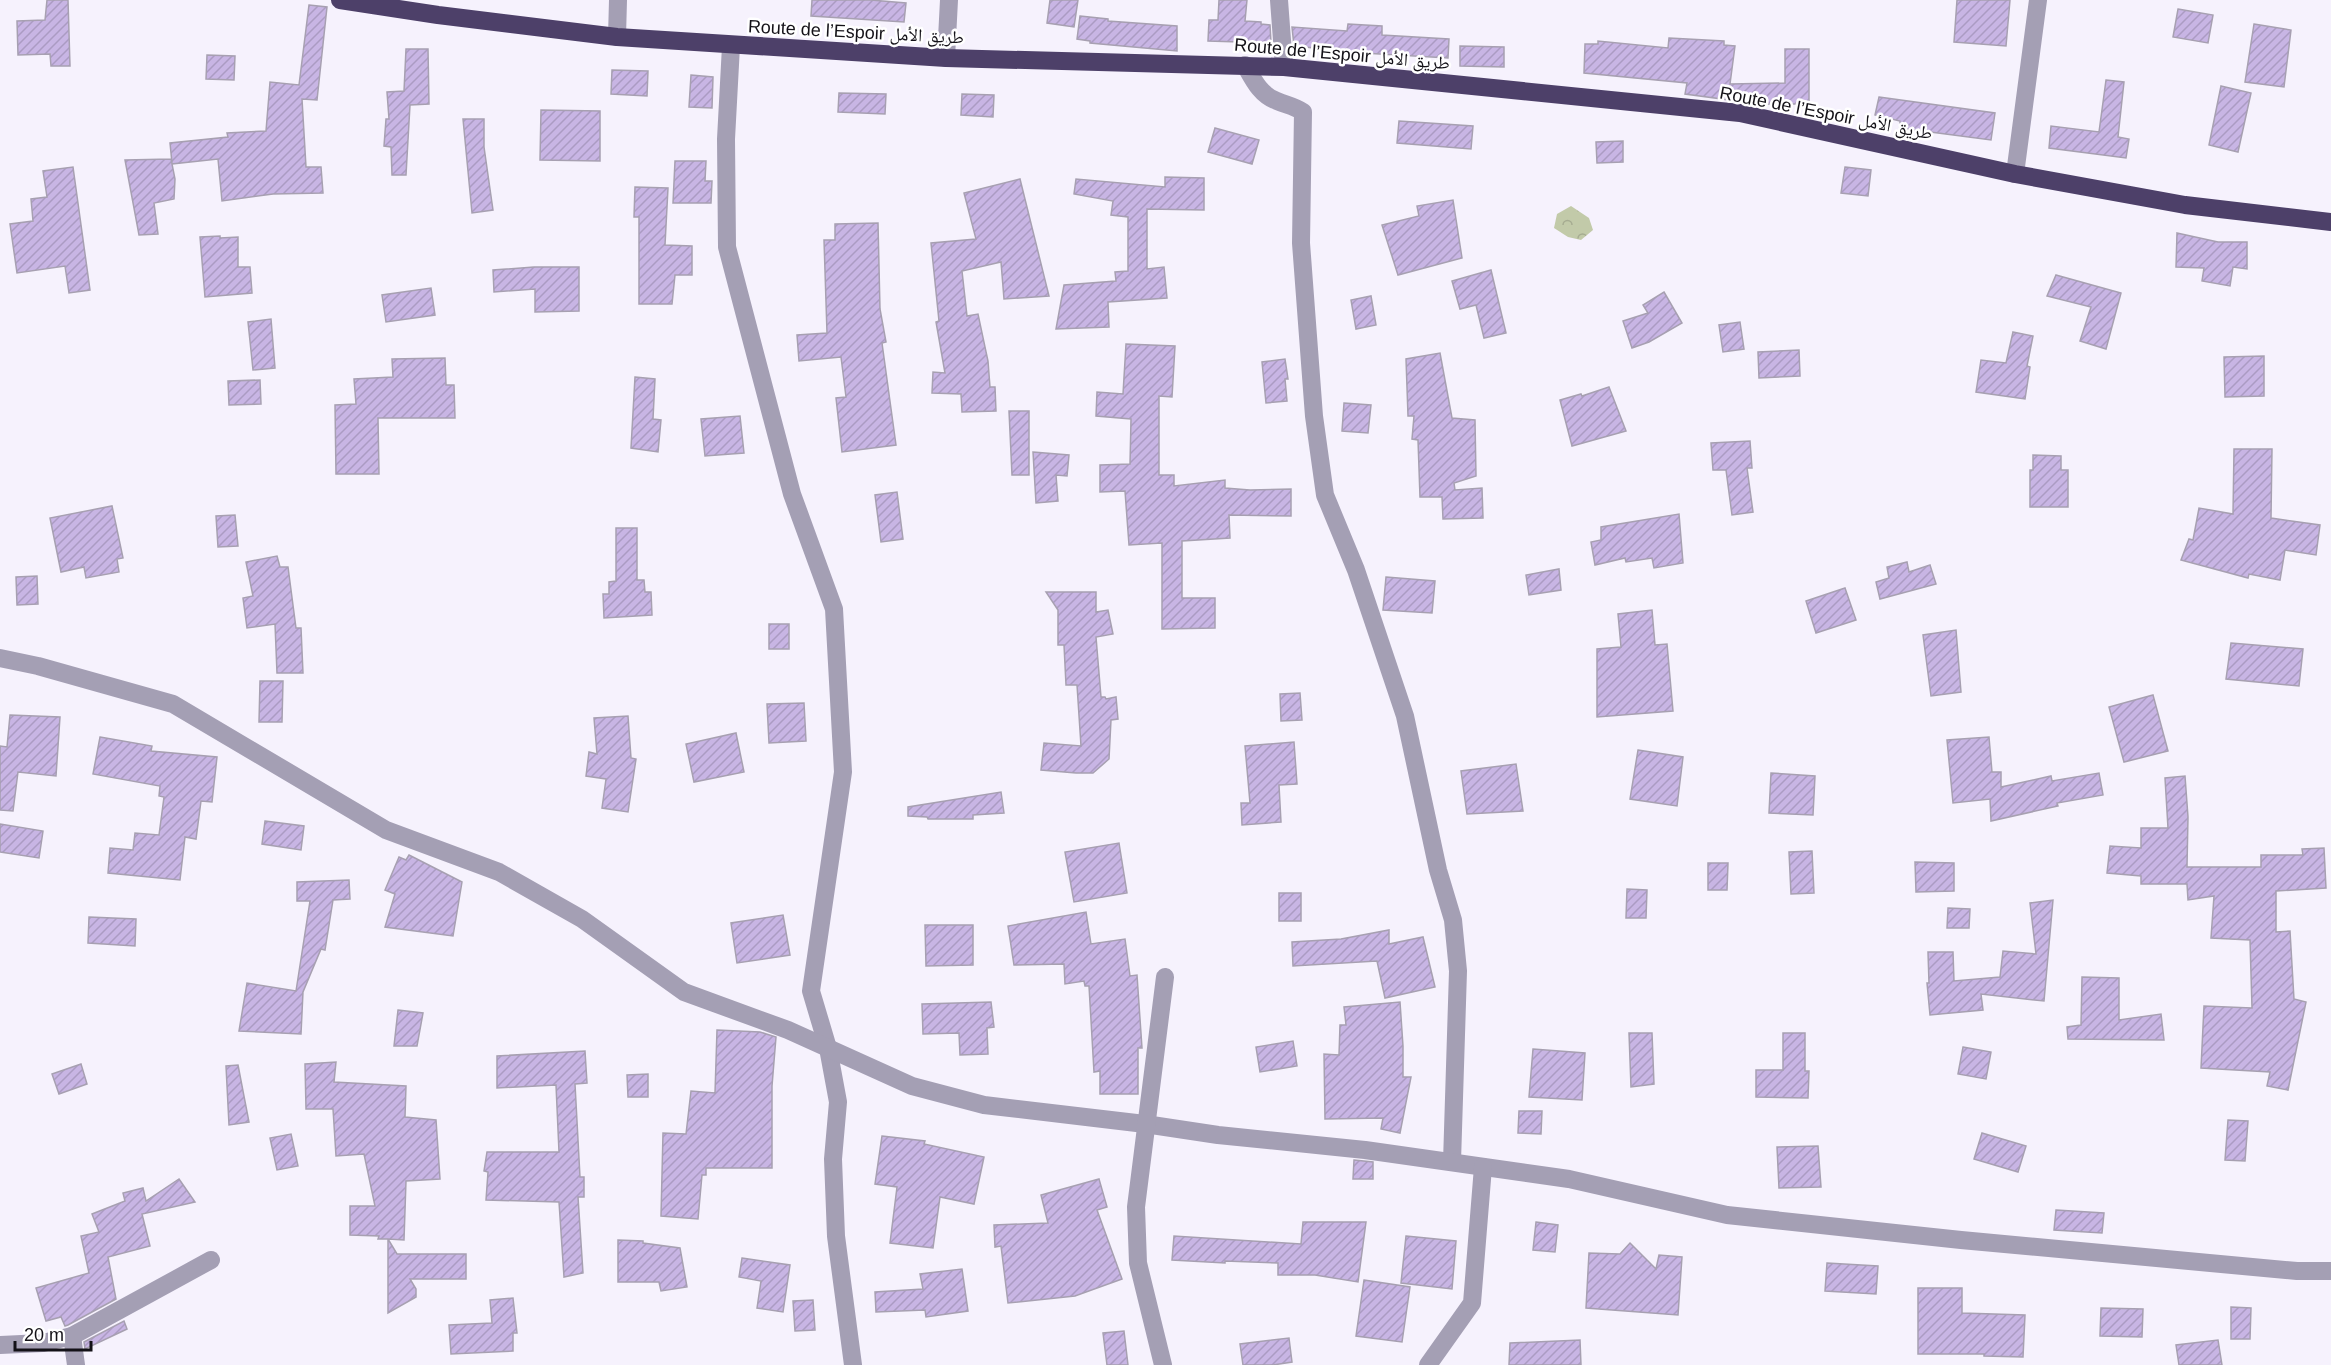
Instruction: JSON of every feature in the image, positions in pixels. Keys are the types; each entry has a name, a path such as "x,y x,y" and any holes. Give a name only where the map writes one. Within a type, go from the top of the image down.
{"highway":[{"name":"Route de l’Espoir طريق الأمل","path":"340,0 438,15 617,37 946,58 1284,67 1740,113 2015,174 2185,205 2331,222"}],"street":[{"path":"617,37 618,0"},
{"path":"946,58 949,0"},
{"path":"1279,0 1284,67"},
{"path":"2015,174 2038,0"},
{"path":"731,46 726,139 727,247 792,494 834,609 843,772 811,992 828,1048 838,1102 832,1159 836,1236 853,1365"},
{"path":"1245,65 1257,87 1275,101 1294,106 1303,112 1301,243 1314,416 1325,495 1356,570 1405,716 1438,870 1453,920 1458,971 1452,1162"},
{"path":"0,658 38,666 173,704 386,830 499,872 562,907 684,992 788,1030 912,1086 984,1106 1145,1124 1218,1135 1365,1150 1569,1179 1727,1215 1950,1239 2297,1271 2331,1271"},
{"path":"1163,1365 1138,1263 1136,1207 1165,977"},
{"path":"1428,1365 1472,1303 1483,1167"},
{"path":"0,1345 43,1343 72,1336 211,1260"},
{"path":"72,1336 76,1365"}],"green space":[{"path":"1571,206 1589,218 1593,230 1581,240 1568,237 1554,228 1557,214"}],"building":[{"path":"47,0 68,0 70,66 51,66 50,54 18,55 17,21 45,20"},
{"path":"812,0 871,0 906,3 904,22 811,16"},
{"path":"1050,0 1078,0 1074,27 1047,23"},
{"path":"1219,0 1247,0 1245,21 1270,25 1271,43 1208,41 1209,20 1218,20"},
{"path":"1957,0 2010,0 2006,46 1954,42"},
{"path":"309,5 327,7 317,100 302,99 306,167 321,167 323,193 273,194 222,201 218,159 172,164 175,179 174,199 154,203 158,234 139,235 125,160 171,159 172,163 170,143 228,137 227,133 266,131 270,82 299,85"},
{"path":"2178,9 2213,15 2208,43 2173,37"},
{"path":"1080,16 1108,19 1108,21 1177,26 1177,51 1090,43 1090,41 1077,39"},
{"path":"1348,24 1382,26 1382,35 1449,39 1448,58 1346,52 1294,46 1292,27 1347,31"},
{"path":"2254,24 2291,30 2284,87 2245,82"},
{"path":"1669,38 1724,41 1724,45 1735,46 1730,84 1785,83 1785,49 1809,49 1809,104 1759,104 1685,94 1687,83 1584,73 1585,44 1598,44 1598,41 1668,48"},
{"path":"1460,46 1504,47 1504,67 1460,66"},
{"path":"406,49 428,49 429,104 410,105 406,175 392,175 391,147 384,146 386,119 389,119 387,92 404,91"},
{"path":"207,55 235,56 234,80 206,79"},
{"path":"612,70 648,71 647,96 611,94"},
{"path":"691,75 713,77 712,108 689,107"},
{"path":"2106,80 2124,82 2118,137 2129,139 2126,158 2049,148 2051,126 2099,132"},
{"path":"2221,86 2251,93 2238,152 2209,145"},
{"path":"839,93 886,94 885,114 838,112"},
{"path":"962,94 994,95 993,117 961,115"},
{"path":"1879,97 1995,113 1991,140 1900,128 1900,121 1875,115"},
{"path":"541,110 600,111 600,161 540,160"},
{"path":"463,119 484,119 484,147 493,210 472,213"},
{"path":"1399,121 1473,126 1471,149 1397,143"},
{"path":"1215,128 1259,140 1252,164 1208,152"},
{"path":"1623,141 1623,162 1597,163 1596,142"},
{"path":"675,161 706,161 705,181 712,181 711,203 673,203"},
{"path":"73,167 90,290 69,293 65,266 17,273 10,224 33,221 31,199 47,197 43,171"},
{"path":"1845,167 1871,170 1868,196 1841,193"},
{"path":"1165,177 1204,178 1204,210 1147,209 1147,269 1164,267 1167,298 1108,302 1109,327 1056,329 1064,285 1116,281 1115,272 1128,271 1128,217 1111,215 1113,201 1074,194 1076,179 1165,187"},
{"path":"1020,179 1049,296 1004,299 1001,262 962,271 967,316 978,314 988,361 990,387 995,387 996,411 962,412 961,394 932,393 933,372 945,373 936,322 939,321 931,243 976,239 964,193"},
{"path":"635,187 668,188 665,245 692,246 692,275 675,275 672,304 639,304 639,217 634,217"},
{"path":"1453,200 1462,258 1398,275 1382,225 1419,216 1417,206"},
{"path":"878,223 880,309 886,342 882,343 896,445 842,452 836,398 846,397 841,357 799,361 797,335 827,333 824,240 835,240 835,224"},
{"path":"2177,233 2218,242 2247,242 2247,269 2233,267 2230,286 2202,281 2204,268 2176,267"},
{"path":"220,236 220,238 238,237 238,267 250,267 252,293 205,297 200,237"},
{"path":"579,267 579,311 535,312 535,289 494,292 493,270"},
{"path":"1491,270 1506,333 1484,338 1476,305 1460,309 1452,281"},
{"path":"2056,275 2121,293 2106,349 2080,341 2091,307 2047,296"},
{"path":"431,288 435,315 386,322 382,295"},
{"path":"1664,292 1682,323 1649,342 1632,348 1623,321 1648,313 1643,305"},
{"path":"1371,296 1376,325 1356,329 1351,300"},
{"path":"271,319 275,368 253,370 248,322"},
{"path":"1740,322 1744,349 1723,352 1719,325"},
{"path":"2013,332 2033,336 2027,366 2030,367 2025,399 1976,392 1981,360 2006,363"},
{"path":"1126,344 1175,346 1172,397 1159,396 1159,475 1174,475 1174,486 1225,480 1225,488 1291,489 1291,516 1229,515 1230,538 1182,541 1182,598 1215,598 1215,628 1162,629 1162,543 1129,545 1125,491 1100,492 1100,465 1130,464 1131,419 1096,416 1097,392 1123,394"},
{"path":"1799,350 1800,376 1759,378 1758,352"},
{"path":"1440,353 1452,418 1475,420 1476,476 1454,483 1455,490 1482,488 1483,518 1443,519 1442,497 1420,497 1418,440 1412,439 1414,416 1408,416 1406,359"},
{"path":"2264,356 2264,396 2225,397 2224,357"},
{"path":"445,358 446,385 454,385 455,418 378,418 379,474 336,474 335,405 356,404 354,379 393,377 392,359"},
{"path":"1285,359 1288,379 1285,379 1287,401 1266,403 1262,362"},
{"path":"635,377 655,379 653,419 661,420 658,452 631,448"},
{"path":"260,380 261,404 229,405 228,381"},
{"path":"1609,387 1626,431 1572,446 1560,400"},
{"path":"1344,403 1371,405 1368,433 1342,431"},
{"path":"1009,411 1029,411 1029,475 1012,475"},
{"path":"740,416 744,453 705,456 701,419"},
{"path":"1750,441 1752,468 1747,468 1753,512 1732,515 1726,470 1713,470 1711,443"},
{"path":"2234,449 2272,449 2271,518 2320,525 2316,555 2285,550 2280,580 2249,574 2248,578 2181,560 2189,539 2193,540 2199,508 2233,514"},
{"path":"1033,452 1069,455 1067,476 1056,475 1058,501 1036,503"},
{"path":"2033,455 2061,456 2061,470 2068,470 2068,507 2030,507 2030,470 2033,470"},
{"path":"897,492 903,539 881,542 875,495"},
{"path":"112,506 123,558 117,559 119,572 86,578 84,567 61,572 50,518"},
{"path":"1679,514 1683,563 1654,568 1652,558 1626,562 1625,558 1595,565 1591,542 1601,540 1601,527"},
{"path":"235,515 238,546 218,547 216,516"},
{"path":"616,528 637,528 637,580 644,580 645,592 651,592 652,615 604,618 603,594 609,594 609,582 616,581"},
{"path":"277,556 280,567 288,567 296,628 301,628 303,673 277,673 275,624 247,628 243,598 253,596 246,562"},
{"path":"1907,562 1909,572 1930,565 1936,584 1880,599 1876,582 1889,578 1887,567"},
{"path":"1559,569 1561,590 1529,595 1526,575"},
{"path":"37,576 38,604 17,605 16,577"},
{"path":"1386,577 1435,581 1432,613 1383,610"},
{"path":"1845,588 1856,620 1816,633 1806,601"},
{"path":"1046,592 1096,592 1096,612 1108,610 1113,634 1096,637 1101,697 1106,699 1116,697 1118,719 1111,720 1109,759 1093,773 1041,770 1044,743 1081,746 1077,685 1066,685 1064,645 1058,645 1058,610"},
{"path":"1652,610 1655,645 1667,644 1673,711 1597,717 1597,649 1621,647 1618,614"},
{"path":"769,624 789,624 789,649 769,649"},
{"path":"1956,630 1961,692 1931,696 1923,635"},
{"path":"2231,643 2303,649 2299,686 2226,679"},
{"path":"260,681 283,681 282,722 259,722"},
{"path":"1300,693 1302,720 1281,721 1280,694"},
{"path":"2153,695 2168,751 2124,762 2109,707"},
{"path":"804,703 806,741 769,743 767,704"},
{"path":"10,715 60,717 56,776 18,772 13,811 0,810 0,746 7,747"},
{"path":"628,716 631,758 636,759 628,812 602,808 606,779 586,776 589,752 597,754 594,718"},
{"path":"736,733 744,772 694,782 686,744"},
{"path":"100,737 152,746 151,751 217,757 212,802 201,801 196,839 185,837 180,880 108,873 110,848 133,850 135,833 159,835 164,797 159,796 160,786 93,774"},
{"path":"1989,737 1992,772 2001,772 2001,787 2051,776 2052,781 2099,773 2103,795 2057,803 2058,806 1991,821 1990,799 1953,803 1947,740"},
{"path":"1294,742 1297,784 1279,785 1281,822 1242,825 1241,803 1250,803 1245,746"},
{"path":"1638,750 1683,757 1677,806 1630,799"},
{"path":"1516,764 1523,811 1467,814 1461,771"},
{"path":"1771,773 1815,776 1813,815 1769,813"},
{"path":"2185,776 2188,817 2187,867 2261,867 2261,855 2303,855 2302,849 2324,848 2326,888 2276,891 2276,932 2290,931 2294,999 2306,1002 2288,1090 2267,1086 2270,1072 2201,1068 2204,1006 2252,1008 2250,940 2211,938 2214,896 2188,900 2187,884 2141,884 2141,876 2107,873 2110,846 2141,848 2141,828 2168,828 2165,778"},
{"path":"1001,792 1004,813 973,815 973,819 928,819 927,817 908,816 908,807"},
{"path":"265,821 304,826 301,850 262,844"},
{"path":"0,824 43,831 39,858 0,852"},
{"path":"1119,843 1127,893 1074,902 1065,852"},
{"path":"1812,851 1814,893 1791,894 1789,852"},
{"path":"409,855 462,882 453,936 385,927 395,894 385,890 399,857 406,860"},
{"path":"1915,862 1954,863 1954,891 1916,892"},
{"path":"1708,863 1728,863 1727,890 1708,890"},
{"path":"349,880 350,899 333,900 325,950 321,949 303,992 301,1034 239,1031 247,983 296,991 310,901 297,901 297,882"},
{"path":"1627,889 1647,890 1646,918 1626,918"},
{"path":"1279,893 1301,893 1301,921 1279,921"},
{"path":"2053,900 2044,1001 1981,994 1983,1010 1930,1015 1927,983 1929,983 1928,952 1953,952 1954,981 2000,977 2003,951 2036,954 2030,903"},
{"path":"1948,908 1970,909 1969,928 1947,928"},
{"path":"1086,912 1091,944 1125,939 1130,976 1137,975 1142,1048 1138,1048 1138,1094 1100,1094 1100,1071 1094,1072 1089,986 1085,986 1084,981 1065,984 1064,964 1014,965 1008,926"},
{"path":"783,915 790,955 737,963 731,923"},
{"path":"89,917 136,919 135,946 88,943"},
{"path":"925,925 973,925 973,965 926,966"},
{"path":"1389,930 1389,944 1423,937 1435,987 1385,998 1377,961 1293,966 1292,942 1341,939"},
{"path":"2082,977 2119,978 2119,1020 2161,1014 2164,1040 2068,1039 2067,1027 2081,1025"},
{"path":"991,1002 994,1027 987,1028 988,1054 960,1055 959,1033 923,1034 922,1004"},
{"path":"1400,1002 1403,1077 1411,1077 1400,1133 1381,1129 1383,1118 1325,1119 1324,1054 1339,1055 1340,1025 1346,1025 1344,1007"},
{"path":"398,1010 423,1013 417,1046 394,1046"},
{"path":"717,1030 760,1032 776,1037 772,1086 772,1168 706,1168 706,1175 702,1175 698,1219 661,1216 663,1133 686,1134 691,1091 715,1093"},
{"path":"1629,1033 1652,1033 1654,1084 1631,1087"},
{"path":"1783,1033 1805,1033 1805,1071 1809,1071 1808,1098 1756,1097 1756,1070 1783,1070"},
{"path":"1293,1041 1297,1066 1260,1072 1256,1047"},
{"path":"1963,1047 1991,1052 1986,1079 1958,1074"},
{"path":"1533,1049 1585,1053 1582,1100 1529,1097"},
{"path":"585,1051 587,1083 575,1084 580,1177 584,1177 584,1197 578,1197 583,1273 564,1277 559,1202 486,1200 488,1172 484,1171 487,1152 559,1152 556,1085 497,1088 497,1056"},
{"path":"336,1062 334,1082 406,1086 405,1117 436,1120 440,1179 406,1181 404,1240 350,1235 350,1206 375,1206 364,1154 336,1156 333,1109 306,1109 305,1064"},
{"path":"81,1064 87,1084 59,1094 52,1074"},
{"path":"238,1065 249,1122 229,1125 226,1066"},
{"path":"648,1074 648,1097 628,1097 627,1075"},
{"path":"1519,1111 1542,1111 1541,1134 1518,1133"},
{"path":"2228,1120 2248,1121 2245,1161 2225,1160"},
{"path":"1982,1133 2026,1146 2018,1172 1974,1159"},
{"path":"291,1134 298,1166 277,1170 270,1138"},
{"path":"882,1136 925,1141 924,1144 984,1157 974,1204 940,1197 933,1248 890,1243 897,1187 875,1184"},
{"path":"1818,1146 1821,1187 1779,1188 1777,1147"},
{"path":"1354,1160 1373,1162 1373,1179 1353,1179"},
{"path":"179,1179 195,1202 142,1214 150,1246 108,1257 116,1299 65,1326 61,1317 46,1321 36,1288 89,1273 81,1236 99,1232 92,1214 125,1201 123,1193 143,1188 146,1201"},
{"path":"1099,1179 1107,1207 1097,1210 1122,1279 1075,1296 1008,1303 1001,1246 995,1247 994,1225 1048,1223 1041,1195"},
{"path":"2056,1210 2104,1213 2102,1233 2054,1230"},
{"path":"1303,1222 1366,1222 1358,1282 1315,1275 1278,1275 1278,1263 1172,1260 1174,1236 1301,1244"},
{"path":"1536,1222 1558,1225 1555,1252 1533,1250"},
{"path":"1406,1236 1456,1241 1452,1289 1401,1283"},
{"path":"388,1239 397,1254 466,1254 466,1279 410,1279 416,1289 416,1297 388,1313"},
{"path":"618,1240 643,1241 643,1243 680,1248 687,1287 661,1291 659,1282 618,1282"},
{"path":"1630,1243 1656,1269 1659,1255 1682,1257 1678,1315 1586,1308 1589,1253 1620,1254"},
{"path":"742,1258 790,1265 783,1312 757,1308 761,1281 739,1277"},
{"path":"1827,1263 1878,1266 1876,1294 1825,1291"},
{"path":"962,1269 968,1311 926,1317 925,1310 876,1312 875,1292 923,1289 920,1274"},
{"path":"1364,1280 1410,1287 1402,1342 1356,1336"},
{"path":"1918,1288 1962,1288 1962,1313 2025,1315 2023,1357 1984,1356 1984,1354 1918,1354"},
{"path":"513,1298 517,1333 513,1333 513,1351 451,1354 449,1325 492,1323 490,1300"},
{"path":"813,1300 815,1330 795,1331 793,1301"},
{"path":"2231,1307 2251,1308 2250,1339 2231,1339"},
{"path":"2101,1308 2143,1309 2142,1337 2100,1336"},
{"path":"124,1321 127,1329 85,1349 84,1342"},
{"path":"1124,1331 1128,1365 1107,1365 1103,1333"},
{"path":"1289,1338 1292,1362 1273,1365 1243,1365 1240,1344"},
{"path":"1580,1340 1581,1365 1509,1365 1510,1343"},
{"path":"2218,1340 2222,1365 2179,1365 2176,1345"}]}
